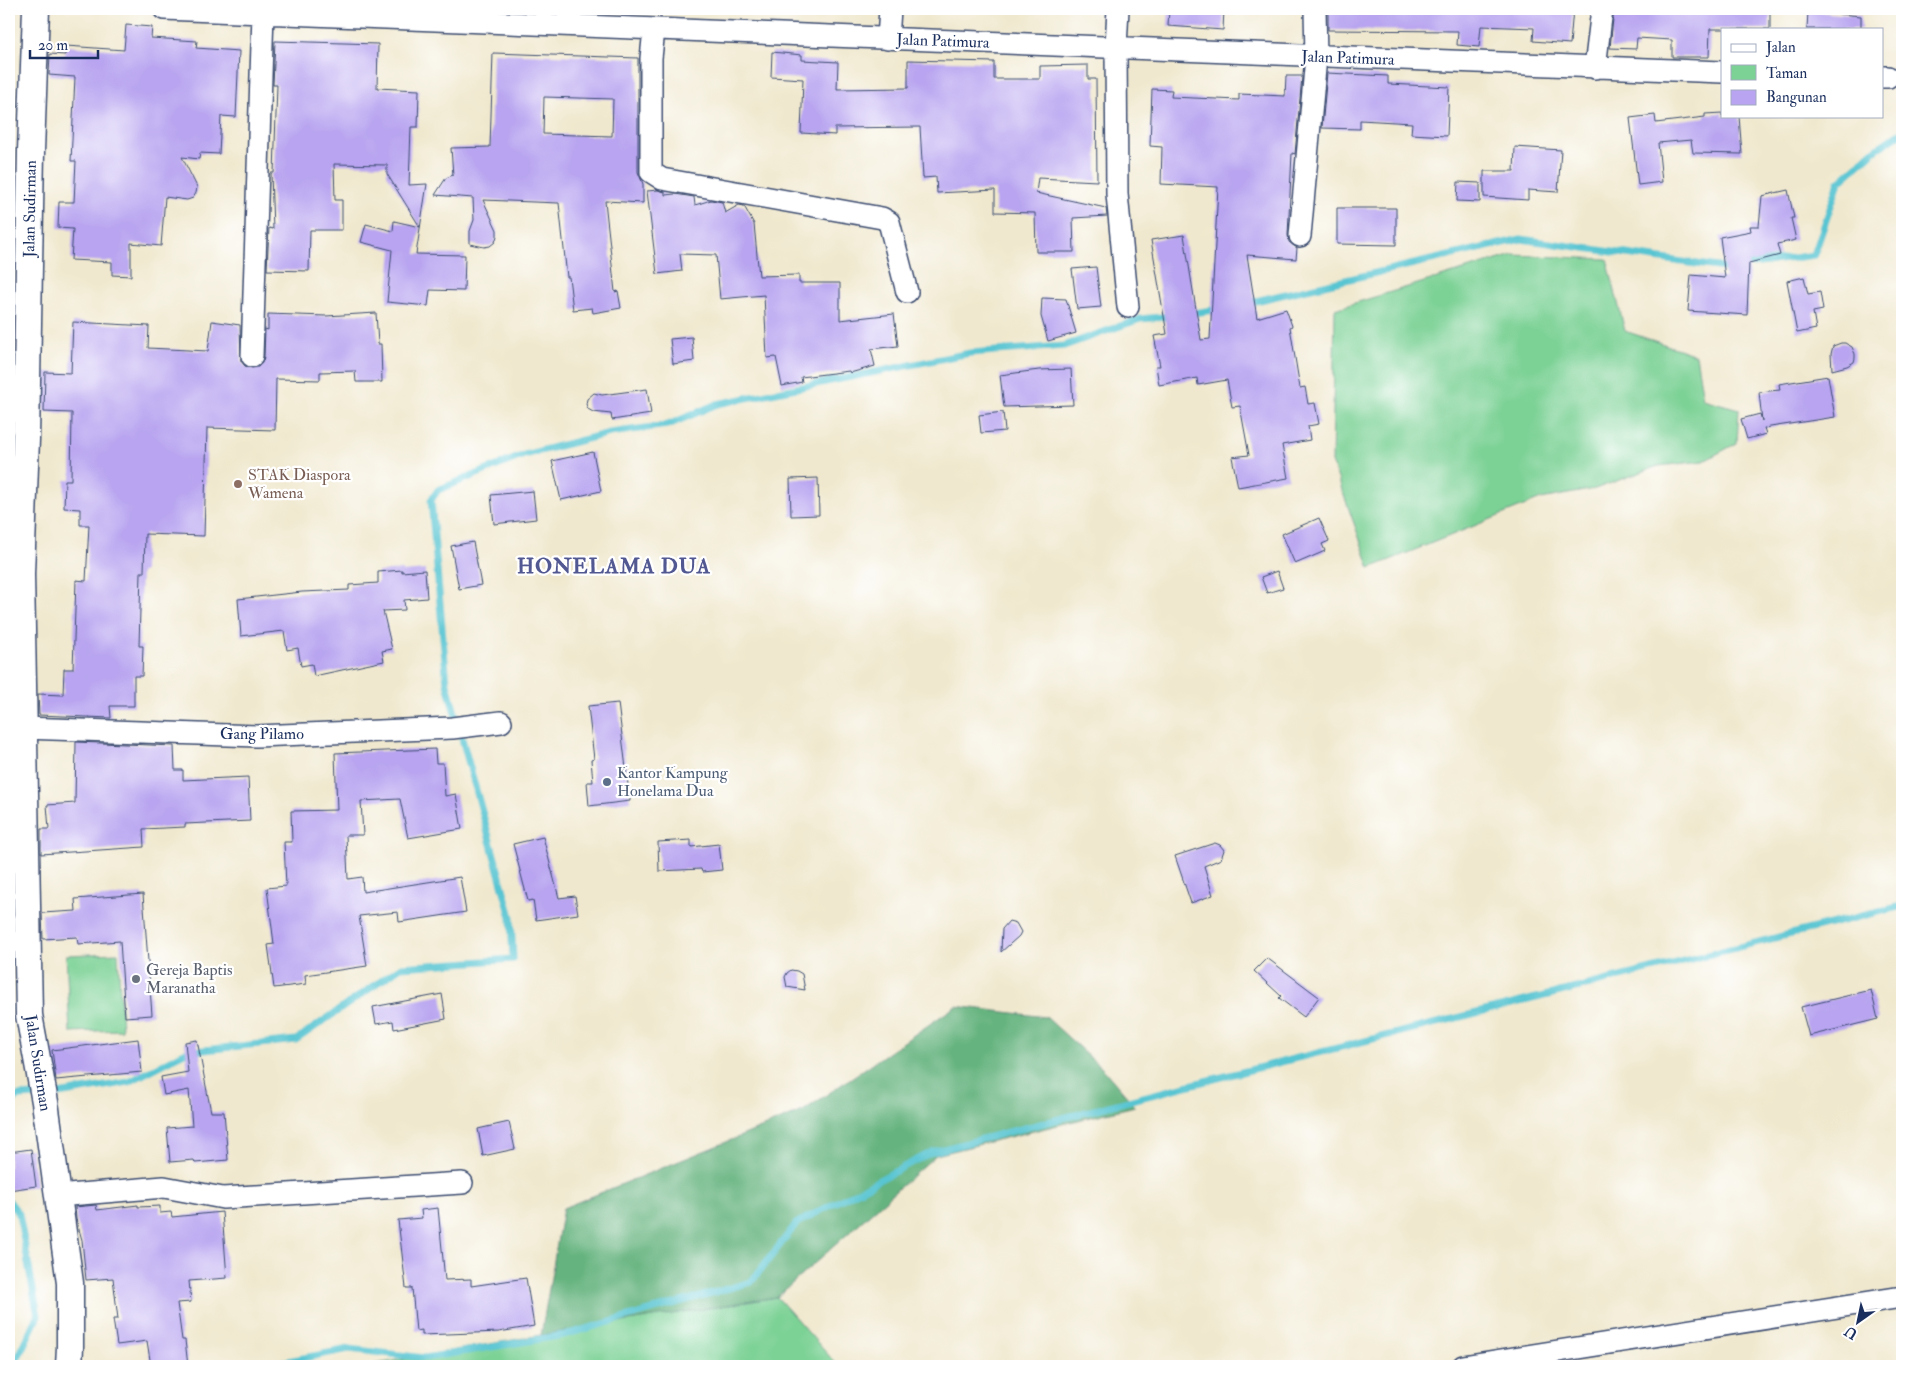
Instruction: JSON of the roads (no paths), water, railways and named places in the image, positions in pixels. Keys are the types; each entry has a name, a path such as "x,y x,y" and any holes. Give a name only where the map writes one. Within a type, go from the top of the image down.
{"street":[{"name":"Jalan Sudirman","path":"36,9 21,574 29,1015 43,1092 70,1283 69,1366"},
{"name":"Jalan Patimura","path":"164,9 277,12 654,30 1721,72"},
{"path":"888,38 890,9"},
{"path":"1118,9 1116,47 1117,194 1128,307"},
{"path":"1300,236 1316,56 1314,9"},
{"path":"1595,68 1602,9"},
{"path":"252,356 277,12"},
{"path":"654,30 651,172 662,178 882,218 889,222 907,292"},
{"name":"Gang Pilamo","path":"23,728 258,736 458,727 501,722"},
{"path":"58,1196 164,1187 223,1198 462,1183"},
{"path":"1463,1366 1902,1297"}],"waterway":[{"path":"1247,303 1521,239 1725,268 1814,255 1839,182 1875,150 1902,132"},
{"path":"1188,314 1219,309"},
{"path":"9,1105 18,1096 58,1094 129,1082 186,1052 296,1040 401,967 513,959 511,917 447,684 431,500 438,490 524,455 610,433 668,425 717,404 970,353 1064,346 1140,319 1172,316"},
{"path":"263,1366 349,1349 425,1358 564,1335 751,1282 797,1223 932,1152 1174,1089 1902,906"},
{"path":"9,1201 19,1214 38,1316 14,1366"}],"place":[{"name":"STAK Diaspora Wamena","path":"238,484"},
{"name":"Kantor Kampung Honelama Dua","path":"607,782"},
{"name":"Gereja Baptis Maranatha","path":"136,979"}],"district":[{"name":"HONELAMA DUA","path":"614,566"}]}
